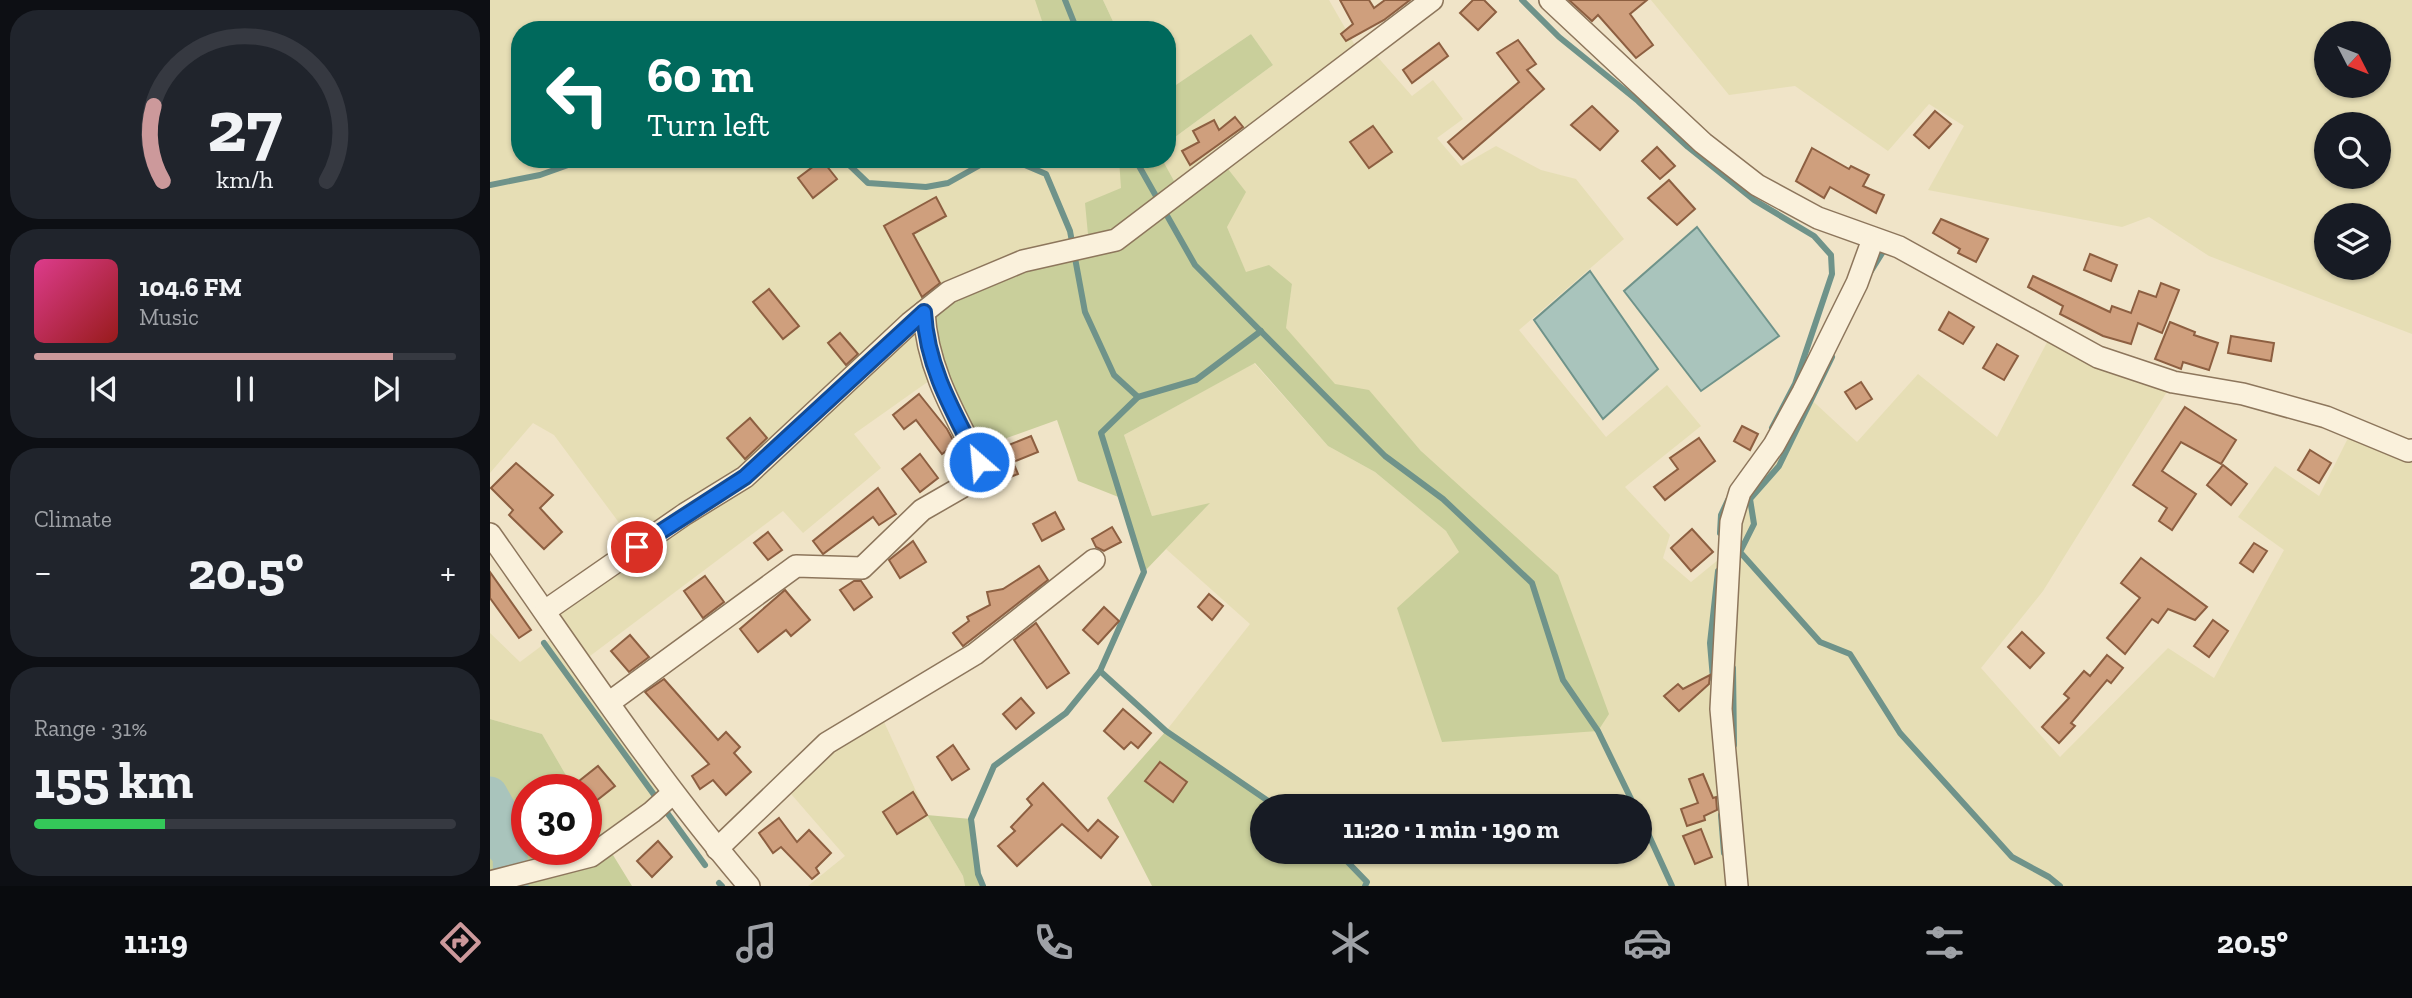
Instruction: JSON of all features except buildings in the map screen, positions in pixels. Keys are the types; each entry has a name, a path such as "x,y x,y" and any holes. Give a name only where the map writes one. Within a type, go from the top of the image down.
{"street":[{"path":"545,611 685,514 745,477 949,292 1023,261 1116,240 1432,0"},
{"path":"1550,0 1693,134 1757,185 1818,218 1899,247 2098,357 2173,383 2243,394 2326,417 2407,451 2412,450"},
{"path":"1737,886 1721,709 1731,522 1740,492 1774,445 1803,391 1857,283 1873,239"},
{"path":"610,702 796,566 862,568 922,510 962,487 979,462 936,376 925,334 924,312"},
{"path":"490,534 610,702 646,760 748,886"},
{"path":"717,849 827,743 975,654 1094,560"},
{"path":"491,882 521,872 591,856 653,812 673,793"}],"shaded area":[{"path":"490,0 1036,0 1042,21 511,21 511,168 1120,168 1122,188 1089,245 936,376 854,434 881,468 803,533 783,511 582,662 678,800 610,853 602,839 602,774 565,774 542,734 490,719 490,633 520,662 560,632 545,611 637,547 554,435 533,423 490,473"},
{"path":"1103,0 1329,0 1360,54 1375,54 1412,96 1433,80 1463,119 1437,138 1461,166 1496,146 1541,170 1576,179 1624,239 1519,330 1606,437 1667,385 1701,426 1625,487 1670,535 1663,558 1691,582 1729,551 1731,522 1803,392 1857,442 1918,374 1997,437 2053,331 2173,382 2043,591 1981,668 2060,757 2168,648 2214,678 2284,550 2238,517 2275,466 2319,496 2353,428 2412,450 2412,886 1365,886 1366,881 1350,864 1652,864 1652,794 1258,794 1166,731 1250,624 1166,549 1209,504 1152,516 1124,435 1254,363 1328,446 1375,472 1446,531 1598,731 1421,451 1369,391 1335,385 1285,328 1292,284 1246,273 1227,227 1179,190 1167,168 1176,168 1176,136 1273,65 1251,34 1176,85 1176,21 1113,21"},
{"path":"1651,0 2412,0 2412,334 2209,256 2149,217 2122,227 1928,190 1964,126 1929,104 1888,151 1795,86 1729,95"},
{"path":"879,711 927,815 963,876 965,886 808,886 845,856 785,787"}],"green space":[{"path":"1035,0 1103,0 1113,21 1042,21"},
{"path":"1251,34 1273,65 1176,136 1176,85"},
{"path":"1221,160 1246,192 1227,227 1246,272 1269,265 1292,284 1286,328 1335,384 1369,390 1421,451 1558,575 1609,714 1598,731 1442,742 1397,608 1459,552 1446,531 1375,472 1328,446 1255,363 1124,435 1152,516 1210,503 1144,572 1121,498 1078,481 1057,420 973,450 925,334 949,292 1089,245 1085,203 1121,188 1120,168 1167,168 1179,190"},
{"path":"490,719 542,734 565,774 511,774 511,865 602,865 602,837 632,886 490,886"},
{"path":"1166,731 1258,794 1250,794 1250,864 1350,864 1367,882 1365,886 1152,886 1107,798"},
{"path":"927,815 971,819 978,874 983,886 965,886 963,876"}],"water":[{"path":"1697,227 1779,336 1701,391 1624,291"},
{"path":"1590,271 1658,369 1603,419 1534,320"}],"waterway":[{"path":"1065,0 1073,21"},
{"path":"1522,0 1559,37 1638,101 1688,147 1754,200 1814,236 1831,255 1832,274 1795,384 1772,428"},
{"path":"490,185 540,175 560,168"},
{"path":"852,168 868,183 926,187 948,183 975,168"},
{"path":"1032,168 1046,174 1070,231 1085,312 1114,375 1138,397 1196,380 1261,331"},
{"path":"1140,168 1195,265 1385,456 1443,499 1532,583 1563,680 1598,731 1629,794"},
{"path":"1871,271 1884,250"},
{"path":"1832,357 1779,466 1750,499 1754,524 1740,552 1820,642 1850,654 1900,733 2012,857 2060,886"},
{"path":"983,886 978,874 971,819 994,766 1066,713 1100,671 1144,572 1101,433 1138,397"},
{"path":"1720,533 1721,515 1728,500"},
{"path":"1713,679 1710,643 1718,571"},
{"path":"544,643 705,865"},
{"path":"1733,668 1734,745"},
{"path":"1100,671 1166,731 1258,794"},
{"path":"490,794 500,812 498,841 510,854 511,886"},
{"path":"1721,815 1724,853"},
{"path":"1652,842 1672,886"},
{"path":"1350,864 1367,882 1365,886"},
{"path":"719,883 722,886"}],"route":[{"path":"637,547 745,477 924,312 925,334 936,376 979,462"}]}
